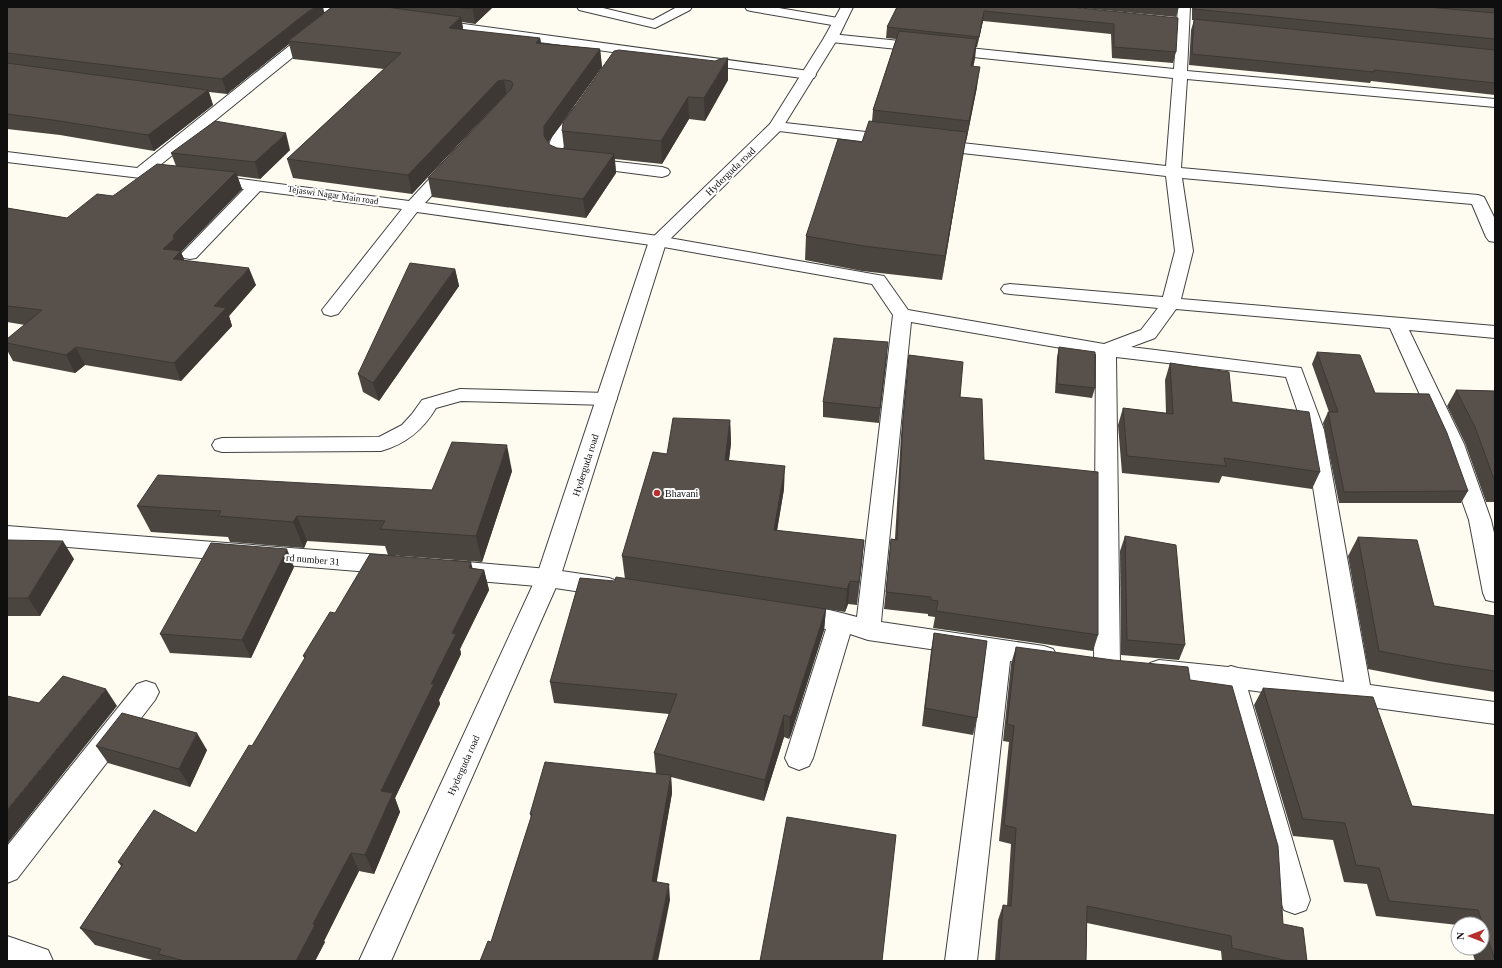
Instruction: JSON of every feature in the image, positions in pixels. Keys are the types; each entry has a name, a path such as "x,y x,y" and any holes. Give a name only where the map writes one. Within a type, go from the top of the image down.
{"street":[{"path":"306,7 373,15"},
{"path":"583,7 655,24 686,7"},
{"path":"751,7 838,22 1180,74 1495,103"},
{"path":"1106,350 1148,334 1171,303 1184,251 1173,172 1184,7"},
{"path":"140,173 341,11"},
{"path":"420,22 805,81"},
{"name":"Hyderguda road","path":"375,961 548,578 658,241 776,127 805,81 838,22"},
{"path":"748,81 805,81"},
{"path":"208,98 231,101"},
{"path":"585,102 556,145 554,151 560,160 662,172"},
{"path":"776,127 908,142"},
{"path":"924,144 1173,172 1478,200 1495,238"},
{"name":"Tejaswi Nagar Main road","path":"7,157 257,185 413,206 511,214 878,280 902,315"},
{"path":"331,310 413,206 459,161"},
{"path":"190,254 257,185"},
{"path":"1010,289 1495,332"},
{"path":"868,630 902,315 1106,350 1294,372 1314,430 1359,696"},
{"path":"1398,324 1453,444 1480,520 1495,593"},
{"path":"1105,664 1106,350"},
{"name":"rd number 31","path":"7,534 413,567"},
{"path":"437,569 548,578 633,591"},
{"path":"772,611 841,622 868,630 999,650 1105,664 1231,676 1359,696 1495,713"},
{"path":"799,758 841,622"},
{"path":"961,961 999,650"},
{"path":"1231,676 1295,900"},
{"path":"7,869 146,692"},
{"path":"7,951 37,961"}],"lane":[{"path":"222,445 381,444 404,435 422,417 429,404 460,395 607,399"}],"building":[{"path":"7,7 314,7 222,79 7,53"},
{"path":"332,7 386,7 461,17 449,28 540,38 536,43 600,49 544,126 544,136 550,145 557,148 614,154 583,199 428,178 511,89 513,84 511,81 504,80 498,81 408,175 287,159 401,53 288,41"},
{"path":"454,7 475,7 473,9"},
{"path":"897,7 1071,7 1178,18 1176,52 1114,47 1114,24 984,11 979,37 887,27"},
{"path":"1194,7 1427,7 1495,13 1495,39 1194,9"},
{"path":"1194,19 1495,50 1495,83 1374,70 1374,72 1192,54"},
{"path":"899,31 977,39 971,66 980,67 969,121 873,110"},
{"path":"619,50 715,61 728,58 704,98 688,97 661,141 562,131 563,123 614,51"},
{"path":"7,63 208,90 148,135 7,114"},
{"path":"215,121 286,133 255,162 171,153"},
{"path":"869,121 967,132 945,256 864,246 806,236 838,139 862,142"},
{"path":"157,164 236,172 176,232 173,236 174,239 163,249 181,251 173,259 249,268 214,306 226,308 174,363 76,347 66,355 7,343 7,339 42,310 7,306 7,208 67,218 97,194 113,196"},
{"path":"410,263 455,269 373,383 358,374"},
{"path":"834,338 888,342 880,408 823,402"},
{"path":"1059,347 1095,352 1095,388 1057,384"},
{"path":"1317,352 1360,355 1375,393 1429,394 1447,433 1468,491 1344,492 1328,412 1338,412"},
{"path":"909,355 963,362 960,397 982,399 984,460 1098,472 1098,635 936,611 938,601 931,600 931,597 886,592 891,539 897,540 903,419"},
{"path":"1170,363 1229,372 1232,402 1309,412 1320,472 1224,458 1226,466 1127,456 1123,408 1173,414"},
{"path":"1456,390 1495,391 1495,482 1475,427"},
{"path":"673,418 730,420 725,460 785,466 774,530 864,540 859,582 850,581 847,589 622,556 653,452 667,454"},
{"path":"452,442 507,445 476,536 380,529 385,521 297,516 293,522 218,516 221,511 137,506 158,475 432,490"},
{"path":"1125,536 1176,545 1185,645 1127,640"},
{"path":"1358,537 1417,540 1434,606 1495,616 1495,671 1441,663 1379,651"},
{"path":"7,540 63,541 28,598 7,598"},
{"path":"211,543 287,549 242,640 160,634"},
{"path":"370,554 471,562 469,568 484,570 452,633 456,634 431,684 434,684 381,791 393,793 365,855 351,853 313,924 315,925 296,961 185,961 158,954 161,949 80,928 123,864 118,862 154,810 196,833 249,745 252,746 306,656 303,656 330,612 335,613"},
{"path":"616,577 826,609 792,714 790,717 784,715 765,780 654,753 677,694 550,682 580,578 615,581"},
{"path":"934,633 987,641 977,718 925,708"},
{"path":"1016,647 1113,660 1188,667 1190,680 1232,686 1278,846 1283,924 1303,928 1307,961 1288,961 1232,948 1231,936 1087,906 1086,961 999,961 1003,905 1011,906 1016,828 1004,825 1014,726 1007,724"},
{"path":"63,676 106,689 7,810 7,696 39,703"},
{"path":"1263,688 1373,697 1412,806 1495,815 1495,960 1490,945 1490,916 1480,916 1478,910 1389,901 1379,868 1356,865 1345,823 1303,819"},
{"path":"122,713 197,733 179,769 96,746"},
{"path":"545,762 671,775 652,881 669,884 652,961 480,961 488,941 491,942 532,814 530,814"},
{"path":"787,817 896,835 882,961 760,961"}],"place":[{"name":"Bhavani","path":"657,493"}]}
